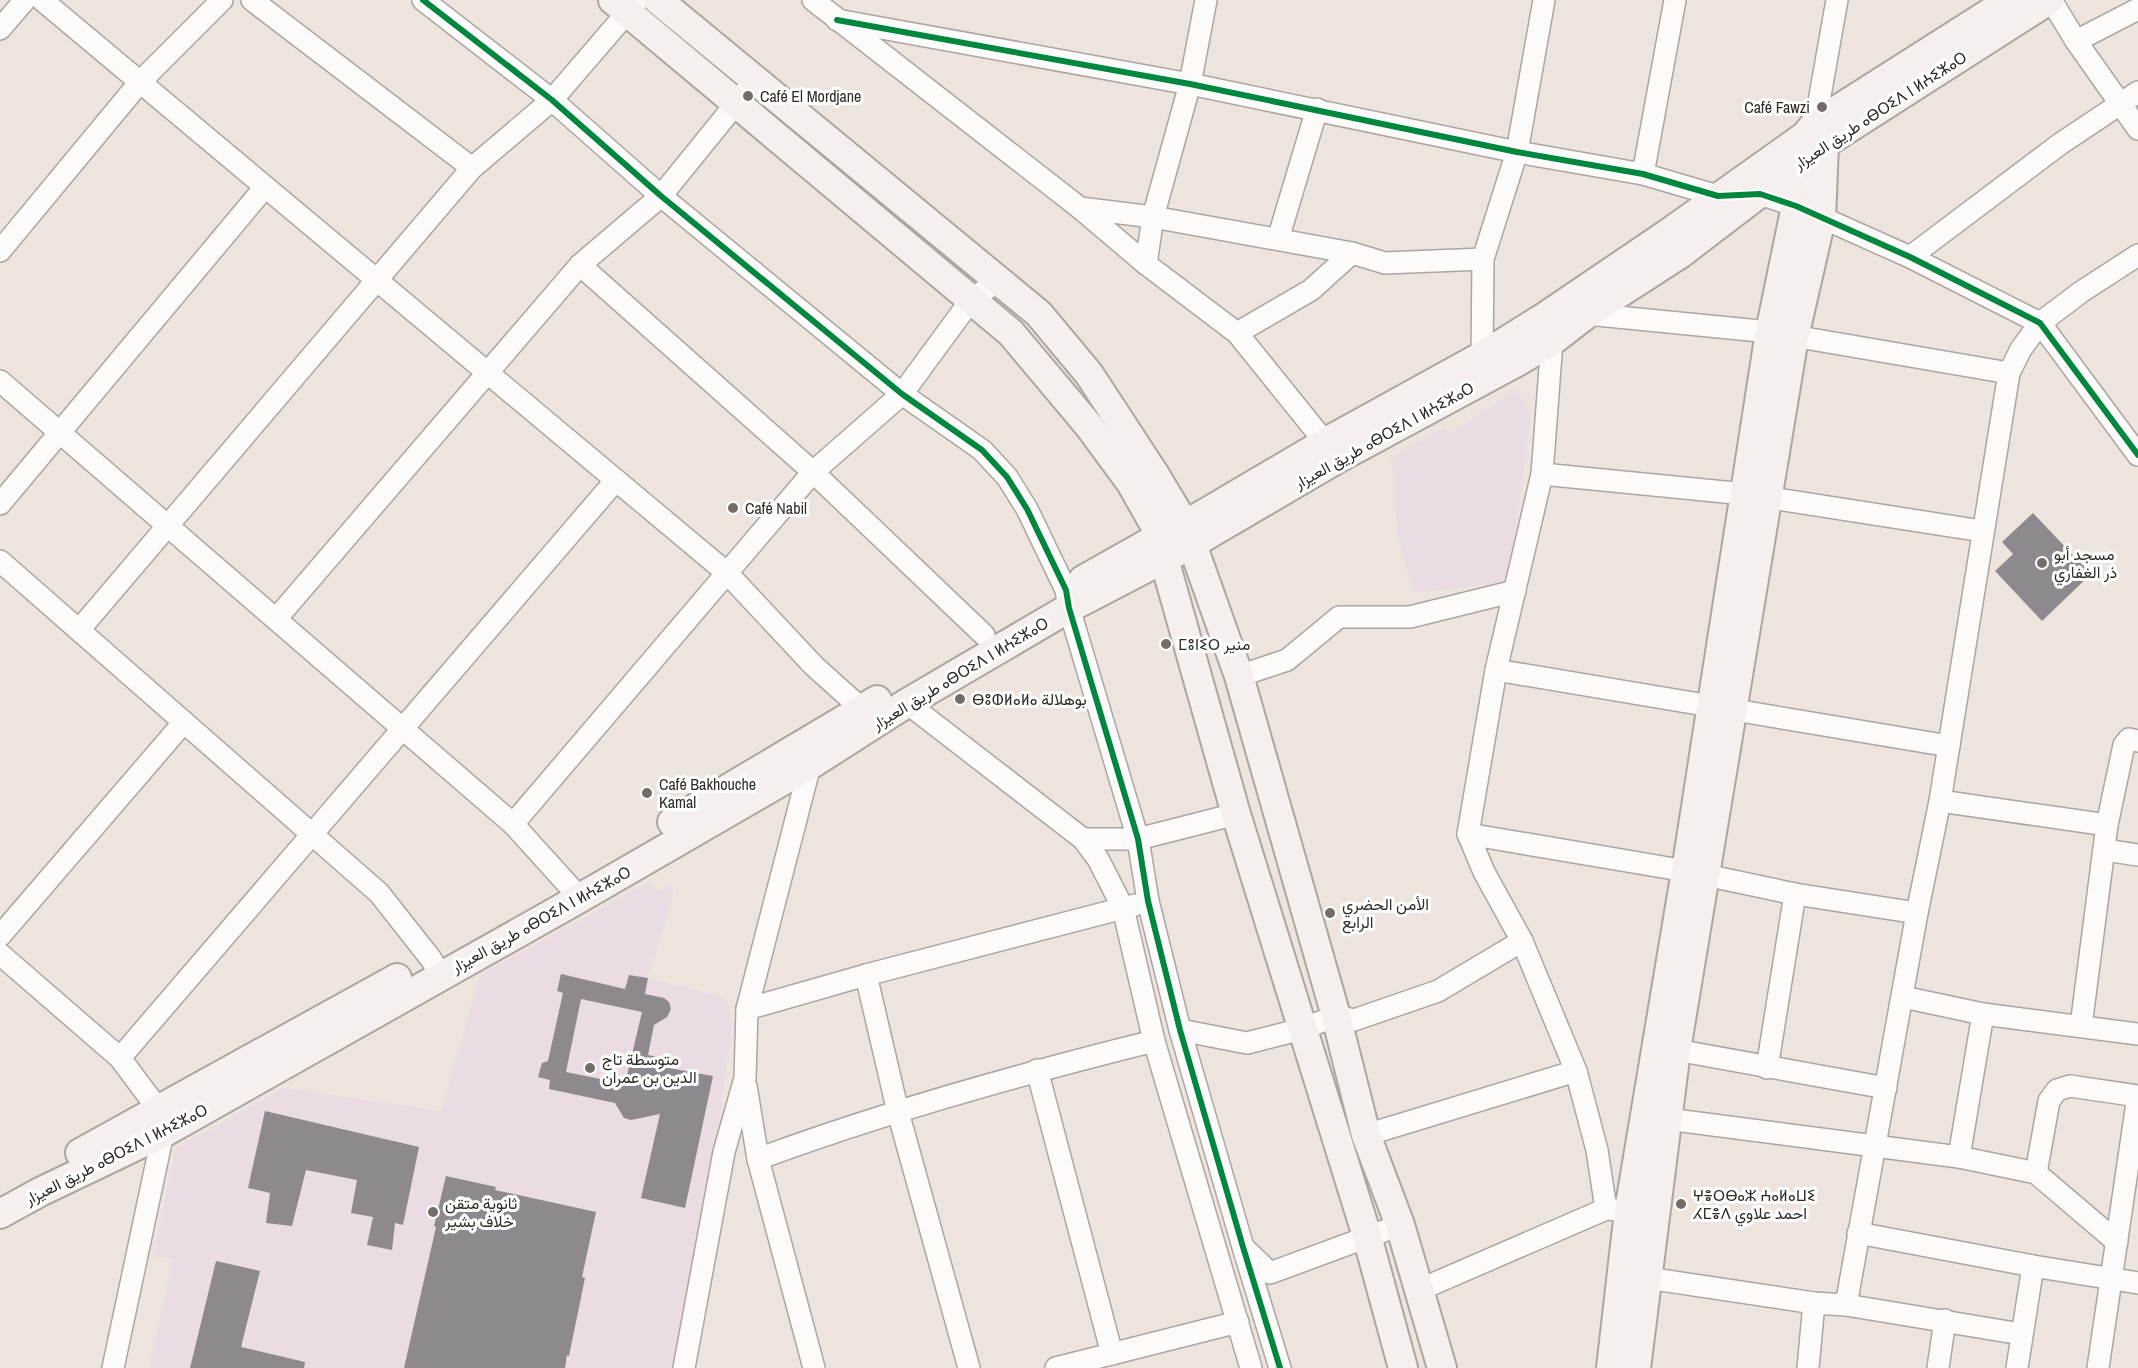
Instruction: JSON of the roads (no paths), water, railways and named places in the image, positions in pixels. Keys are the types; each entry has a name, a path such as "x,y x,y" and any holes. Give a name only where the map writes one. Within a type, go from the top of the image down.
{"main road":[{"path":"658,0 1039,314 1089,374 1175,541 1239,676 1336,1016 1366,1135 1400,1225 1442,1368"},
{"name":"طريق العيزار ⴰⴱⵔⵉⴷ ⵏ ⵍⵄⵉⵣⴰⵔ","path":"1331,450 1517,362 1549,329 1718,196 1816,126 2010,0"},
{"name":"طريق العيزار ⴰⴱⵔⵉⴷ ⵏ ⵍⵄⵉⵣⴰⵔ","path":"0,1214 160,1121 573,892 807,754 907,703 1068,599 1175,541 1331,450 1482,356 1587,314 1680,254 1798,163 1816,126 2050,0"},
{"path":"626,4 736,103 1011,333 1089,426 1175,541 1236,814 1367,1236 1403,1368"},
{"path":"1611,1368 1634,1276 1667,1119 1696,873 1782,334 1809,212 1816,126"},
{"path":"1798,163 1809,212"},
{"name":"طريق العيزار ⴰⴱⵔⵉⴷ ⵏ ⵍⵄⵉⵣⴰⵔ","path":"807,754 862,709 984,635 1068,599"},
{"path":"1636,1368 1634,1276 1617,1210 1696,873"},
{"name":"طريق العيزار ⴰⴱⵔⵉⴷ ⵏ ⵍⵄⵉⵣⴰⵔ","path":"0,1196 50,1170 160,1121"}],"street":[{"path":"0,29 25,0"},
{"path":"42,0 727,573 813,666 862,709"},
{"path":"0,251 140,82 222,0"},
{"path":"252,0 472,168"},
{"path":"423,0 552,100 661,196 902,394 982,450 1006,477 1027,509 1068,599 1138,839 1148,901 1180,1030 1280,1368"},
{"path":"813,0 834,12 1080,208 1146,264 1237,333 1331,450"},
{"path":"1146,264 1153,217 1190,84 1206,0"},
{"path":"1482,356 1483,260 1517,152 1544,0"},
{"path":"1643,174 1675,0"},
{"path":"1816,126 1838,0"},
{"path":"2050,0 2076,41 2129,98 2138,129"},
{"path":"79,630 472,168 552,100 626,4"},
{"path":"2076,41 2138,9"},
{"path":"834,12 1317,109 1517,152 1643,174 1718,196 1760,194 1809,212 1910,257 2040,323 2138,455"},
{"path":"276,619 580,265 661,196 755,80"},
{"path":"1910,257 2060,144 2129,98"},
{"path":"1278,240 1317,109"},
{"path":"0,504 266,187"},
{"path":"1080,208 1153,217 1352,253 1385,263 1483,260"},
{"path":"1237,333 1311,290 1352,253"},
{"path":"1846,1305 1917,913 1940,801 2009,373 2021,349 2040,323 2081,292 2138,255"},
{"path":"580,265 813,472 984,635"},
{"path":"513,824 813,472 902,394 971,300 999,280"},
{"path":"1587,314 1782,334 1875,348 2009,373"},
{"path":"1419,1290 1617,1210 1597,1150 1576,1071 1522,941 1484,872 1468,834 1496,670 1542,474 1549,329"},
{"path":"0,381 513,824 573,892"},
{"path":"1542,474 1756,496 1982,531"},
{"path":"120,1058 616,480"},
{"path":"0,561 379,893 436,967"},
{"path":"1239,676 1287,660 1339,617 1410,617 1515,591"},
{"path":"1496,670 1949,746"},
{"path":"907,703 1083,839 1098,859 1123,908 1154,1041 1251,1368"},
{"path":"0,936 184,722"},
{"path":"2082,1026 2107,825 2124,745 2129,739 2138,741"},
{"path":"807,754 747,1009 745,1078 758,1159 814,1368"},
{"path":"1940,801 2107,825"},
{"path":"1083,839 1138,839 1236,814"},
{"path":"1468,834 1696,873 1795,894 1917,913"},
{"path":"2105,850 2138,855"},
{"path":"1767,1068 1795,894"},
{"path":"747,1009 866,975 1148,901"},
{"path":"1180,1030 1247,1043 1302,1029 1336,1016 1354,1020 1438,991 1522,941"},
{"path":"0,954 120,1058 160,1121 113,1368"},
{"path":"866,975 898,1112 969,1368"},
{"path":"1903,997 1983,1014 2138,1034"},
{"path":"1959,1157 1983,1014"},
{"path":"758,1159 815,1138 1037,1070 1154,1041"},
{"path":"1676,1050 1886,1088"},
{"path":"1037,1070 1112,1354"},
{"path":"1366,1135 1576,1071"},
{"path":"684,1368 724,1152 745,1078"},
{"path":"2036,1173 2049,1101 2056,1090 2070,1086 2138,1096 2098,1368"},
{"path":"1667,1119 1959,1157 2036,1173 2117,1242"},
{"path":"1243,1247 1270,1273 1400,1225"},
{"path":"1858,1233 2138,1283"},
{"path":"1218,1255 1243,1247"},
{"path":"2017,1368 2033,1266"},
{"path":"1634,1276 1814,1303 1846,1305 2021,1334"},
{"path":"1808,1368 1814,1303"},
{"path":"1938,1368 1945,1320"},
{"path":"1056,1368 1238,1322"}],"place":[{"name":"Café El Mordjane","path":"748,96"},
{"name":"Café Fawzi","path":"1822,107"},
{"name":"Café Nabil","path":"733,508"},
{"name":"مسجد أبو ذر الغفاري","path":"2042,563"},
{"name":"ⵎⵓⵏⵉⵔ منير","path":"1166,644"},
{"name":"ⴱⵓⵀⵍⴰⵍⴰ بوهلالة","path":"960,699"},
{"name":"Café Bakhouche Kamal","path":"647,793"},
{"name":"الأمن الحضري الرابع","path":"1330,913"},
{"name":"متوسطة تاج الدين بن عمران","path":"590,1068"},
{"name":"ⵖⴻⵔⴱⴰⵣ ⵄⴰⵍⴰⵡⵉ ⵃⵎⴻⴷ احمد علاوي","path":"1681,1204"},
{"name":"ثانوية متقن خلاف بشير","path":"433,1212"}]}
